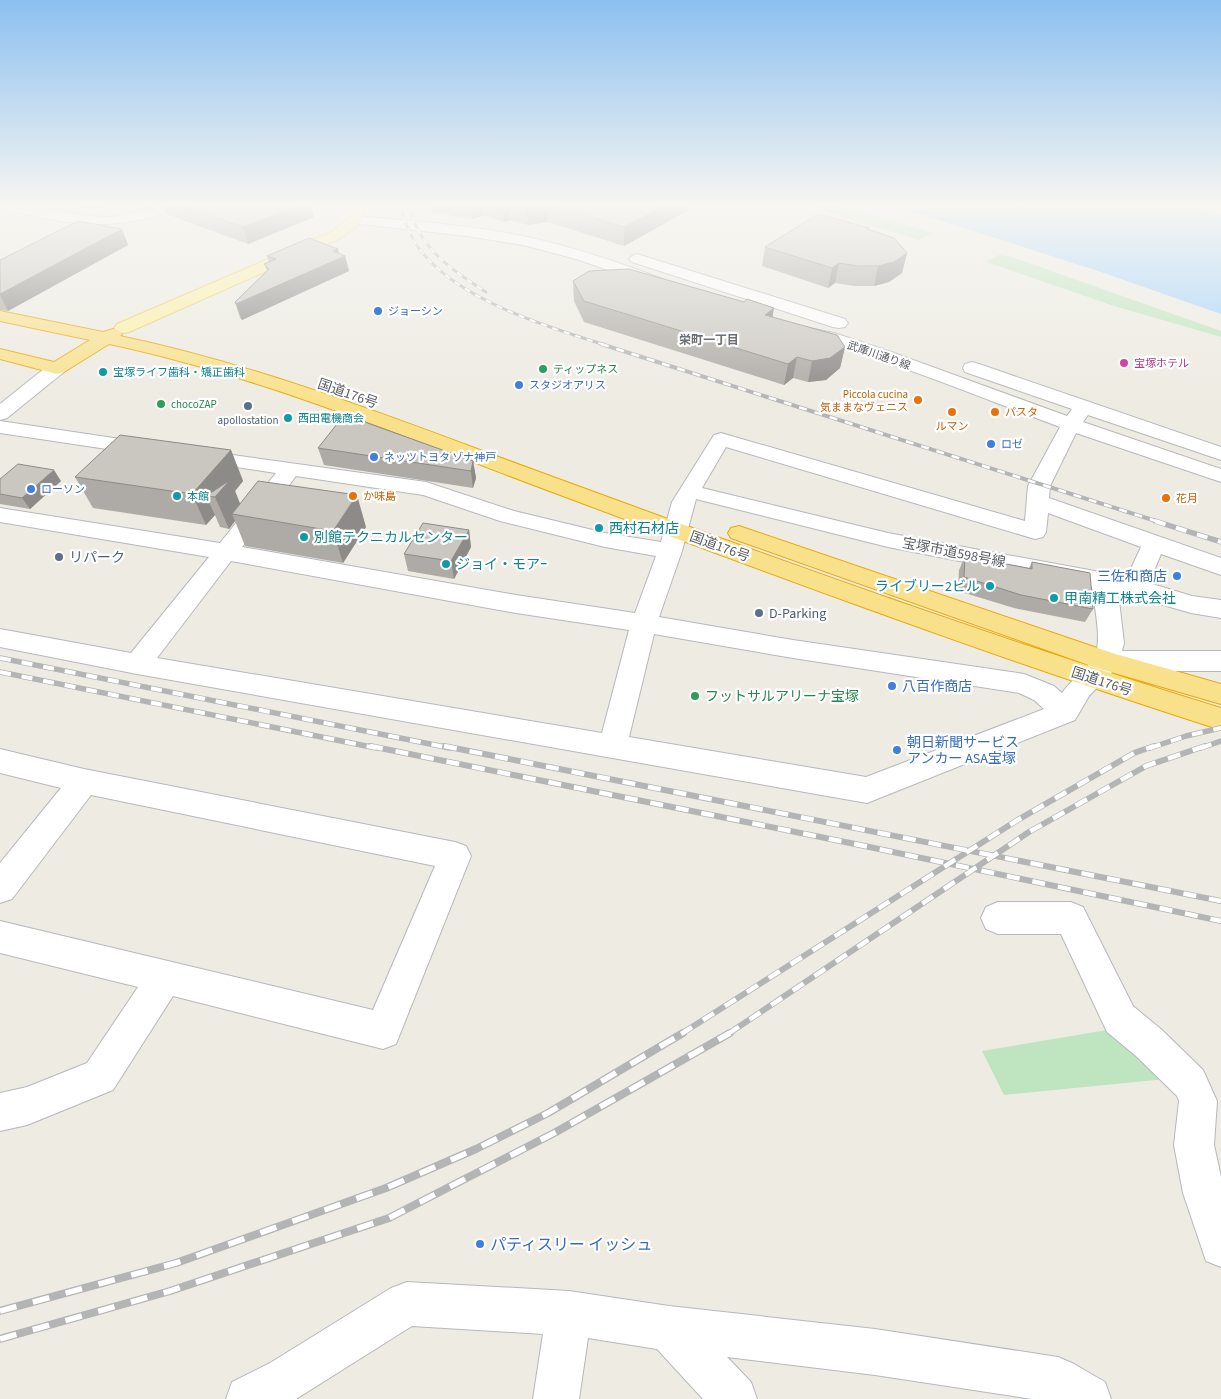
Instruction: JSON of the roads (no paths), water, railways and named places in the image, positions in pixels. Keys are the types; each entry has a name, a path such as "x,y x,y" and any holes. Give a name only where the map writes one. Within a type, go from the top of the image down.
{"highway":[{"name":"国道176号","path":"0,302 114,333 309,395 808,579 1098,670 1221,719"},
{"name":"国道176号","path":"0,316 114,333"},
{"path":"0,354 57,368 114,333"},
{"name":"国道176号","path":"1098,670 1184,683 1221,692"}],"main road":[{"path":"114,333 254,271"}],"street":[{"name":"武庫川通り線","path":"627,271 694,295"},
{"name":"武庫川通り線","path":"673,271 801,311 904,346"},
{"name":"武庫川通り線","path":"801,311 784,325 880,354 1071,424 1221,476"},
{"path":"958,364 1221,454"},
{"path":"0,414 57,368"},
{"path":"613,746 644,623 688,491 721,439 1035,532 1038,494 1071,424 1084,407"},
{"path":"0,427 426,489 508,516 605,540 674,531"},
{"path":"137,664 292,470"},
{"name":"宝塚市道598号線","path":"688,491 888,540 1135,587 1191,604 1221,609"},
{"path":"1038,494 1154,543 1221,567"},
{"path":"0,516 226,552 516,604 1024,684 1044,693 1065,712"},
{"path":"1135,587 1154,543"},
{"path":"0,638 137,664 867,790 1065,712 1079,689 1098,670 1111,643 1104,581"},
{"path":"1098,670 1221,662"},
{"path":"0,761 84,781 455,856 383,1031 0,937"},
{"path":"0,888 84,781"},
{"path":"998,918 1071,918 1120,1019 1150,1043 1190,1083 1198,1101 1194,1145 1204,1193 1221,1246"},
{"path":"0,1112 27,1106 100,1077 165,977"},
{"path":"272,1392 407,1304 569,1313 669,1328 875,1352 1058,1380 1088,1399"},
{"path":"556,1399 569,1313"},
{"path":"669,1328 734,1399"}],"water":[{"path":"1099,271 1221,271 1221,314"}],"railway":[{"path":"441,271 481,298 506,310 557,330 605,345"},
{"path":"456,271 486,292"},
{"path":"601,344 1159,522"},
{"path":"1155,521 1221,542"},
{"path":"0,658 450,748"},
{"path":"0,672 376,748"},
{"path":"1150,748 1186,736 1221,728"},
{"path":"1201,748 1221,741"},
{"path":"370,746 949,864"},
{"path":"444,746 969,851"},
{"path":"969,851 1016,821 1134,753 1154,746"},
{"path":"994,856 1029,832 1146,766 1205,746"},
{"path":"949,864 969,851"},
{"path":"969,851 994,856"},
{"path":"974,869 994,856"},
{"path":"994,856 1221,901"},
{"path":"681,1034 949,864"},
{"path":"949,864 974,869"},
{"path":"728,1034 974,869"},
{"path":"974,869 1221,921"},
{"path":"0,1311 176,1263 386,1188 476,1149 548,1113 683,1033"},
{"path":"0,1339 170,1291 389,1218 556,1132 730,1033"}],"place":[{"name":"ジョーシン","path":"378,311"},
{"name":"宝塚ホテル","path":"1124,363"},
{"name":"ティップネス","path":"543,369"},
{"name":"宝塚ライフ歯科・矯正歯科","path":"103,372"},
{"name":"スタジオアリス","path":"519,385"},
{"name":"Piccola cucina 気ままなヴェニス","path":"918,400"},
{"name":"chocoZAP","path":"161,404"},
{"name":"apollostation","path":"248,406"},
{"name":"ルマン","path":"952,412"},
{"name":"パスタ","path":"995,412"},
{"name":"西田電機商会","path":"288,418"},
{"name":"ロゼ","path":"991,444"},
{"name":"ネッツトヨタ ゾナ神戸","path":"374,457"},
{"name":"ローソン","path":"31,489"},
{"name":"本館","path":"177,496"},
{"name":"か味島","path":"353,496"},
{"name":"花月","path":"1166,498"},
{"name":"西村石材店","path":"599,528"},
{"name":"別館テクニカルセンター","path":"304,537"},
{"name":"リパーク","path":"59,557"},
{"name":"ジョイ・モアｰ","path":"446,564"},
{"name":"三佐和商店","path":"1177,576"},
{"name":"ライブリー2ビル","path":"990,586"},
{"name":"甲南精工株式会社","path":"1054,598"},
{"name":"D-Parking","path":"759,613"},
{"name":"八百作商店","path":"892,686"},
{"name":"フットサルアリーナ宝塚","path":"695,696"},
{"name":"朝日新聞サービス アンカー ASA宝塚","path":"897,750"},
{"name":"パティスリー イッシュ","path":"480,1244"}],"district":[{"name":"栄町一丁目","path":"709,340"}]}
